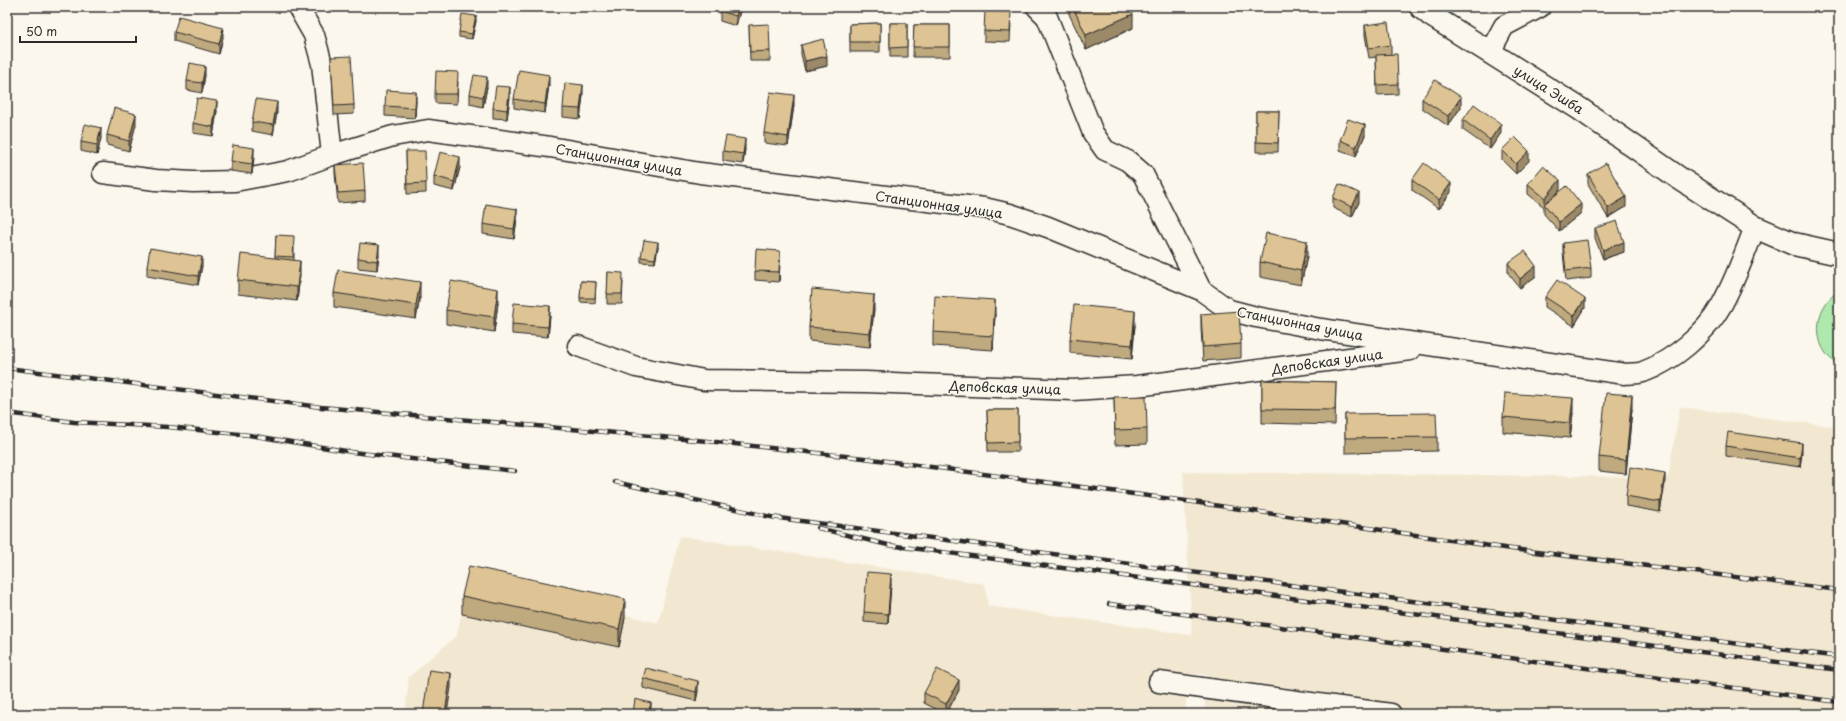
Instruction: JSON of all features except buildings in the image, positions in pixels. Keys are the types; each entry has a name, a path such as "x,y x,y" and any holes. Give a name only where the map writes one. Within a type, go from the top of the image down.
{"highway":[{"name":"улица Эшба","path":"1428,10 1490,52 1580,108 1674,175 1756,227 1794,244 1839,254"}],"street":[{"path":"298,7 314,35 322,64 332,155"},
{"path":"1037,7 1047,16 1094,133 1106,150 1128,160 1143,174 1201,290"},
{"path":"1490,52 1504,26 1518,13 1540,7"},
{"name":"Станционная улица","path":"103,173 156,180 193,182 235,181 288,171 332,155 393,136 428,130 543,146 700,173 984,208 1010,214 1048,227 1201,290 1229,310 1256,317 1321,329 1625,374 1642,373 1669,360 1692,341 1708,324 1721,306 1756,227"},
{"name":"Деповская улица","path":"578,346 636,367 704,380 866,382 1073,390 1137,386 1434,346"},
{"path":"1160,682 1391,714"}],"shaded area":[{"path":"1680,407 1839,427 1839,714 1204,714 1207,675 1189,674 1185,714 405,714 409,677 457,635 470,575 658,623 680,536 985,584 988,606 1192,635 1183,472 1668,477"}],"green space":[{"path":"1839,291 1839,365 1830,358 1823,349 1818,328 1824,307 1830,298"}],"railway":[{"path":"7,368 321,407 707,441 864,458 1186,501 1504,548 1839,590"},
{"path":"7,413 74,422 168,427 249,435 352,452 515,471"},
{"path":"615,482 771,517 1839,657"},
{"path":"818,528 888,545 1839,670"},
{"path":"1109,604 1839,702"}]}
